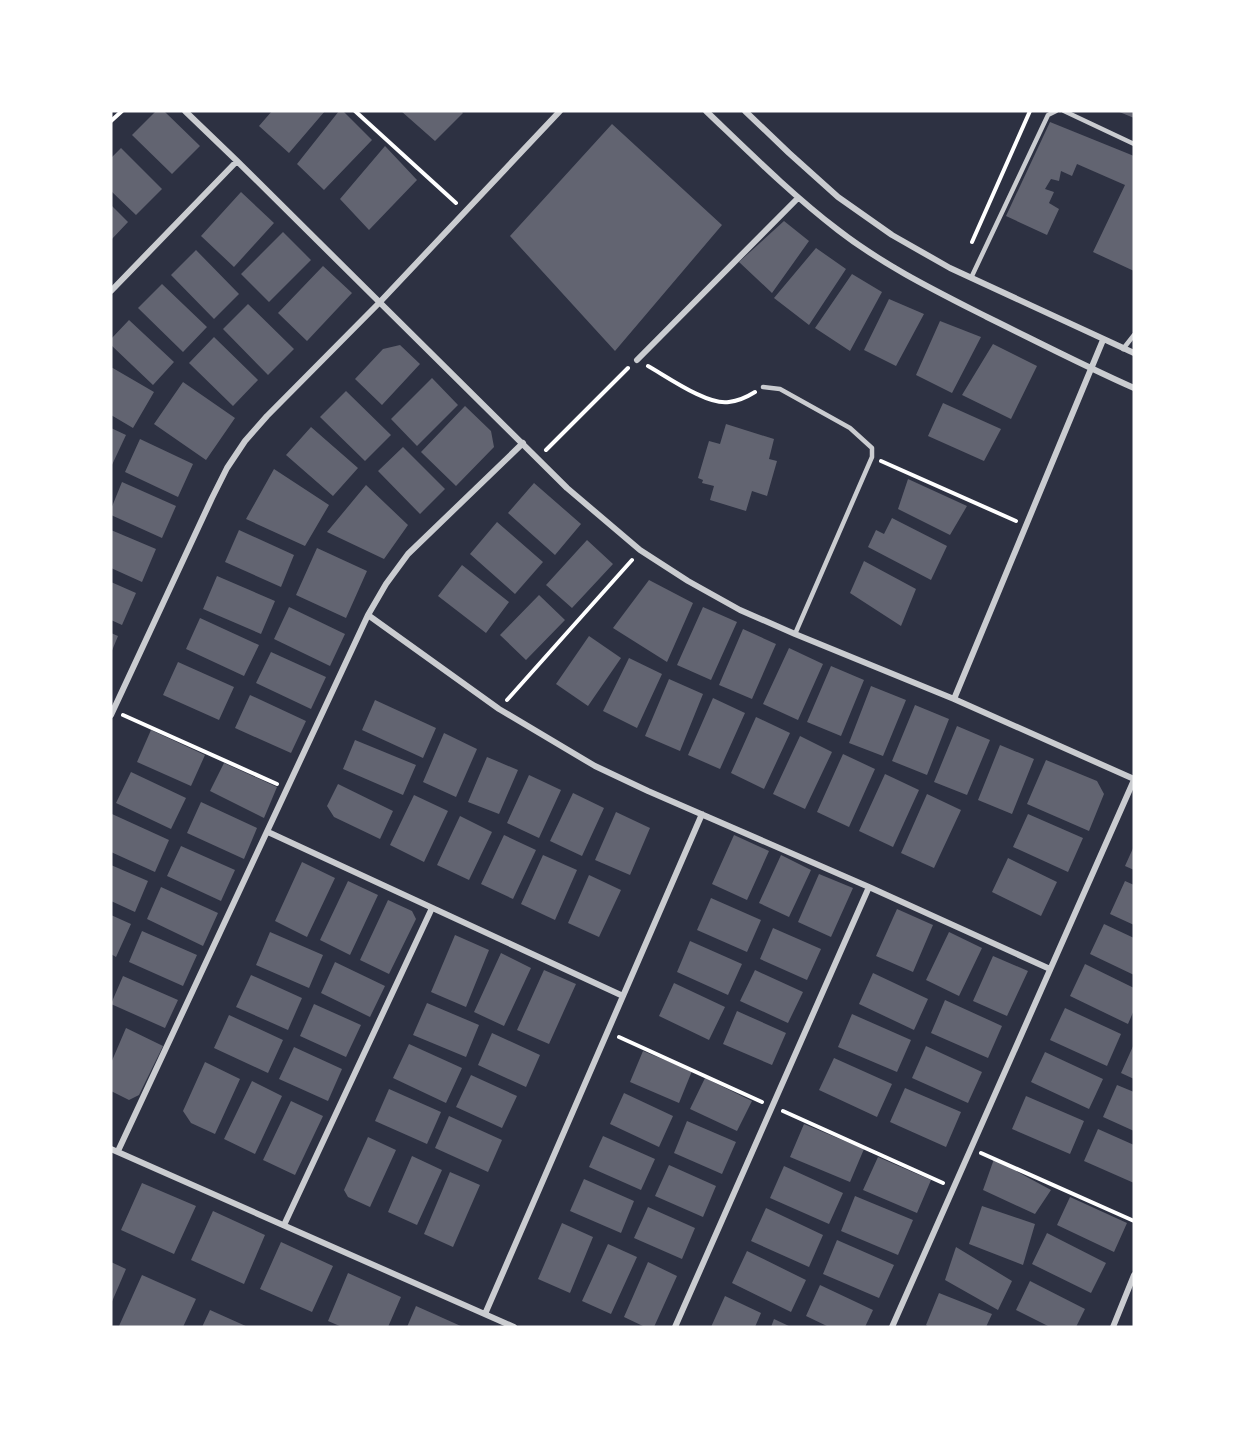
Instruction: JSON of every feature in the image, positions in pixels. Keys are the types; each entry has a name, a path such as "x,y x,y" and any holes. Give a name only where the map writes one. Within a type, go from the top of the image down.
{"street":[{"path":"185,111 537,459 584,504 640,550 740,610 954,699 1134,779 892,1327"},
{"path":"112,713 212,498 227,468 245,441 560,111"},
{"path":"706,111 798,198 839,231 890,266 1091,369 1134,388"},
{"path":"745,111 838,196 892,235 958,272 1134,353"},
{"path":"111,291 237,161"},
{"path":"636,360 798,198"},
{"path":"954,699 1103,340"},
{"path":"514,1327 114,1150 268,832 368,615 386,584 408,554 523,443"},
{"path":"368,615 499,710 595,766 648,792 869,887 1050,969"},
{"path":"485,1314 702,814"},
{"path":"268,832 623,996"},
{"path":"675,1327 869,887"},
{"path":"284,1225 432,908"},
{"path":"1113,1327 1134,1275"}],"lane":[{"path":"971,278 1048,115 1056,111"},
{"path":"1064,111 1134,144"},
{"path":"1123,349 1134,335"},
{"path":"763,387 780,389 850,428 872,447 872,457 795,634"}],"path":[{"path":"111,121 122,111"},
{"path":"355,111 465,212"},
{"path":"958,272 1030,111"},
{"path":"537,459 636,360 707,399 726,403 746,397"},
{"path":"872,457 1026,526"},
{"path":"499,710 640,550"},
{"path":"112,713 288,789"},
{"path":"971,1148 1134,1221"}],"building":[{"path":"156,111 164,111 200,146 172,174 132,135"},
{"path":"272,111 325,111 289,153 259,126"},
{"path":"339,111 343,111 372,140 324,190 297,164"},
{"path":"401,111 461,111 463,113 435,141"},
{"path":"1117,111 1134,111 1134,118"},
{"path":"1050,122 1134,156 1134,271 1093,252 1125,185 1077,164 1072,176 1061,171 1059,181 1051,179 1045,189 1054,192 1049,203 1059,209 1047,235 1006,216"},
{"path":"612,124 722,225 615,351 510,236"},
{"path":"385,146 417,180 369,230 340,199"},
{"path":"121,148 162,189 136,215 111,191 111,158"},
{"path":"241,192 274,223 234,267 201,236"},
{"path":"111,205 128,222 111,240"},
{"path":"784,221 809,241 772,293 739,262"},
{"path":"283,232 311,260 269,302 241,274"},
{"path":"816,248 846,269 809,325 774,298"},
{"path":"196,250 239,294 214,319 171,275"},
{"path":"323,266 352,293 307,341 278,313"},
{"path":"852,274 882,292 850,351 815,328"},
{"path":"162,284 207,327 183,352 138,308"},
{"path":"889,299 924,314 896,366 864,350"},
{"path":"248,304 294,349 268,375 223,329"},
{"path":"129,320 174,362 153,385 111,345 111,339"},
{"path":"940,321 981,337 952,393 916,375"},
{"path":"214,337 258,380 233,406 189,363"},
{"path":"993,344 1037,366 1011,419 962,395"},
{"path":"400,345 420,364 382,405 355,379 383,349"},
{"path":"111,367 154,392 133,428 111,415"},
{"path":"432,378 458,405 417,446 391,419"},
{"path":"183,382 235,418 206,460 154,424"},
{"path":"346,391 391,435 365,461 320,417"},
{"path":"943,403 1001,429 984,461 928,436"},
{"path":"465,406 491,431 494,447 456,486 421,452"},
{"path":"726,424 774,439 769,459 777,461 767,496 752,491 746,511 710,500 714,486 702,483 703,480 698,478 709,441 720,444"},
{"path":"311,427 358,468 333,496 286,455"},
{"path":"111,428 126,435 111,467"},
{"path":"140,439 193,464 178,497 125,472"},
{"path":"403,447 445,489 420,514 378,471"},
{"path":"274,469 329,505 305,546 246,519"},
{"path":"908,479 967,506 950,535 898,509"},
{"path":"122,482 176,506 162,538 111,515 111,509"},
{"path":"534,483 581,524 555,555 508,513"},
{"path":"366,485 408,525 384,559 327,532"},
{"path":"892,518 947,546 931,580 868,547 876,530 884,534"},
{"path":"497,522 543,562 515,594 470,554"},
{"path":"111,530 156,549 142,582 111,568"},
{"path":"239,530 294,555 281,587 225,562"},
{"path":"587,540 613,564 572,608 546,585"},
{"path":"317,548 367,571 346,618 296,595"},
{"path":"864,561 916,589 901,626 850,593"},
{"path":"462,565 509,602 486,633 438,596"},
{"path":"217,576 275,601 261,634 203,609"},
{"path":"649,580 693,603 667,662 613,628"},
{"path":"111,582 136,593 122,625 111,620"},
{"path":"539,595 565,620 526,660 500,635"},
{"path":"289,607 345,634 330,666 274,639"},
{"path":"703,607 737,622 711,680 677,665"},
{"path":"200,618 259,645 244,676 186,649"},
{"path":"743,629 776,644 752,699 719,685"},
{"path":"111,633 118,636 111,653"},
{"path":"589,636 621,658 588,706 556,684"},
{"path":"789,648 823,664 798,720 763,704"},
{"path":"271,652 326,677 311,709 256,683"},
{"path":"629,658 662,674 637,728 603,711"},
{"path":"178,662 234,687 219,720 163,695"},
{"path":"831,666 864,680 841,736 807,722"},
{"path":"669,679 703,694 680,751 645,736"},
{"path":"871,686 906,700 883,756 849,743"},
{"path":"250,695 306,721 291,753 235,728"},
{"path":"713,698 745,713 720,769 688,755"},
{"path":"375,700 436,728 423,758 362,730"},
{"path":"915,705 949,719 927,775 892,761"},
{"path":"756,717 790,733 764,789 731,773"},
{"path":"957,726 990,740 967,795 934,782"},
{"path":"151,730 205,755 191,786 137,762"},
{"path":"444,733 477,749 456,797 423,782"},
{"path":"800,736 832,752 805,809 773,794"},
{"path":"355,740 416,765 403,795 343,769"},
{"path":"1000,745 1034,759 1012,814 978,800"},
{"path":"843,754 875,769 849,827 817,812"},
{"path":"487,757 518,770 499,814 468,802"},
{"path":"1046,760 1097,781 1104,794 1089,831 1027,804"},
{"path":"224,763 277,787 264,818 210,791"},
{"path":"131,772 186,798 171,829 116,803"},
{"path":"885,774 919,790 893,847 859,831"},
{"path":"529,775 561,790 539,838 507,823"},
{"path":"338,784 393,811 380,839 334,817 327,806"},
{"path":"573,793 604,808 582,856 550,841"},
{"path":"927,794 961,810 934,868 901,853"},
{"path":"414,795 448,811 424,862 390,845"},
{"path":"201,802 257,828 244,859 187,833"},
{"path":"616,812 650,828 630,875 595,860"},
{"path":"112,814 169,840 155,872 111,852"},
{"path":"1028,814 1083,838 1068,872 1013,847"},
{"path":"460,816 492,832 469,880 437,865"},
{"path":"504,835 536,850 513,899 481,884"},
{"path":"734,835 769,851 747,900 712,884"},
{"path":"181,846 235,870 221,901 167,876"},
{"path":"1134,846 1134,870 1125,866"},
{"path":"543,855 577,870 555,920 521,904"},
{"path":"781,855 811,870 789,917 759,903"},
{"path":"1008,858 1057,882 1041,916 992,892"},
{"path":"302,862 335,878 307,937 275,921"},
{"path":"111,865 148,881 135,912 111,901"},
{"path":"819,874 853,888 831,937 798,922"},
{"path":"589,875 621,890 599,937 568,923"},
{"path":"348,881 378,895 350,955 320,940"},
{"path":"1125,881 1134,885 1134,925 1110,914"},
{"path":"161,887 218,913 203,946 147,919"},
{"path":"711,898 761,920 747,952 697,930"},
{"path":"388,900 412,911 416,919 389,974 360,960"},
{"path":"897,909 933,925 913,972 876,956"},
{"path":"111,915 131,924 116,957 111,954"},
{"path":"1104,924 1134,938 1134,975 1090,954"},
{"path":"773,928 821,949 807,980 760,959"},
{"path":"142,931 197,955 183,986 129,962"},
{"path":"270,932 323,955 309,988 256,965"},
{"path":"949,932 982,948 959,996 926,980"},
{"path":"455,935 489,950 466,1007 431,992"},
{"path":"690,941 742,964 728,995 677,972"},
{"path":"501,953 531,968 504,1026 474,1012"},
{"path":"993,956 1028,971 1007,1016 973,1001"},
{"path":"335,962 385,986 370,1017 321,993"},
{"path":"1085,964 1134,988 1134,1010 1128,1024 1070,996"},
{"path":"544,970 576,984 549,1044 517,1030"},
{"path":"755,970 803,992 788,1023 740,1001"},
{"path":"873,973 928,999 914,1030 859,1004"},
{"path":"251,975 302,998 288,1030 236,1007"},
{"path":"123,976 178,1000 165,1028 111,1004"},
{"path":"674,983 725,1007 709,1040 659,1016"},
{"path":"945,1000 1002,1026 988,1058 931,1033"},
{"path":"427,1003 479,1025 466,1057 413,1035"},
{"path":"314,1004 361,1025 346,1057 300,1036"},
{"path":"1065,1008 1121,1034 1107,1066 1050,1040"},
{"path":"737,1011 786,1033 772,1065 723,1044"},
{"path":"852,1014 911,1040 897,1072 838,1047"},
{"path":"229,1015 283,1040 268,1073 214,1048"},
{"path":"126,1028 163,1046 139,1095 129,1100 111,1091 111,1063"},
{"path":"492,1033 540,1055 526,1087 478,1065"},
{"path":"409,1044 462,1068 446,1103 393,1078"},
{"path":"1134,1044 1134,1079 1121,1073"},
{"path":"926,1046 982,1072 968,1103 912,1078"},
{"path":"294,1047 342,1069 328,1101 279,1079"},
{"path":"643,1051 692,1071 679,1103 630,1082"},
{"path":"1045,1052 1103,1079 1089,1109 1031,1082"},
{"path":"834,1058 892,1084 877,1117 819,1090"},
{"path":"205,1062 240,1079 215,1134 191,1123 183,1111"},
{"path":"471,1075 517,1096 502,1128 456,1107"},
{"path":"705,1078 752,1101 737,1131 690,1109"},
{"path":"252,1081 282,1096 255,1154 224,1139"},
{"path":"1117,1085 1134,1092 1134,1131 1103,1117"},
{"path":"905,1088 961,1112 946,1147 890,1122"},
{"path":"389,1089 441,1112 427,1144 375,1121"},
{"path":"624,1093 673,1116 659,1147 610,1124"},
{"path":"1026,1096 1084,1121 1070,1154 1012,1129"},
{"path":"291,1101 323,1116 295,1175 263,1160"},
{"path":"449,1116 502,1140 488,1172 435,1148"},
{"path":"687,1121 736,1142 722,1174 674,1153"},
{"path":"804,1124 864,1149 850,1182 790,1157"},
{"path":"1098,1129 1134,1145 1134,1183 1084,1161"},
{"path":"603,1136 655,1159 641,1190 589,1167"},
{"path":"368,1137 396,1150 370,1207 348,1197 344,1190"},
{"path":"412,1156 442,1170 417,1225 388,1212"},
{"path":"878,1157 931,1180 917,1213 863,1190"},
{"path":"994,1159 1051,1190 1035,1214 983,1190"},
{"path":"669,1165 716,1186 703,1217 655,1196"},
{"path":"784,1166 843,1193 829,1224 770,1198"},
{"path":"450,1172 480,1185 453,1247 424,1234"},
{"path":"584,1179 634,1201 621,1233 570,1211"},
{"path":"142,1183 196,1206 174,1254 121,1230"},
{"path":"855,1196 913,1220 898,1255 841,1231"},
{"path":"1070,1197 1127,1223 1114,1252 1057,1225"},
{"path":"982,1206 1035,1224 1023,1265 969,1244"},
{"path":"648,1207 695,1228 682,1259 634,1238"},
{"path":"766,1208 823,1235 809,1267 751,1241"},
{"path":"213,1211 265,1235 244,1284 191,1260"},
{"path":"562,1223 593,1237 570,1293 538,1279"},
{"path":"1047,1233 1106,1263 1091,1293 1032,1264"},
{"path":"837,1240 894,1265 879,1298 823,1274"},
{"path":"281,1242 333,1266 312,1312 260,1289"},
{"path":"608,1244 637,1257 611,1314 582,1301"},
{"path":"956,1247 1012,1281 998,1310 945,1280"},
{"path":"747,1251 806,1280 791,1312 732,1283"},
{"path":"111,1262 126,1269 111,1304"},
{"path":"648,1262 677,1276 654,1327 645,1327 624,1317"},
{"path":"348,1273 401,1297 388,1327 342,1327 328,1321"},
{"path":"142,1275 196,1299 183,1327 119,1326"},
{"path":"1030,1281 1085,1309 1076,1327 1050,1327 1016,1310"},
{"path":"820,1285 873,1310 865,1327 829,1327 806,1316"},
{"path":"939,1293 992,1314 986,1327 929,1327 926,1325"},
{"path":"725,1296 761,1313 755,1327 711,1327"},
{"path":"416,1306 463,1327 407,1327"},
{"path":"210,1310 248,1327 202,1327"},
{"path":"774,1319 791,1327 771,1327"}]}
